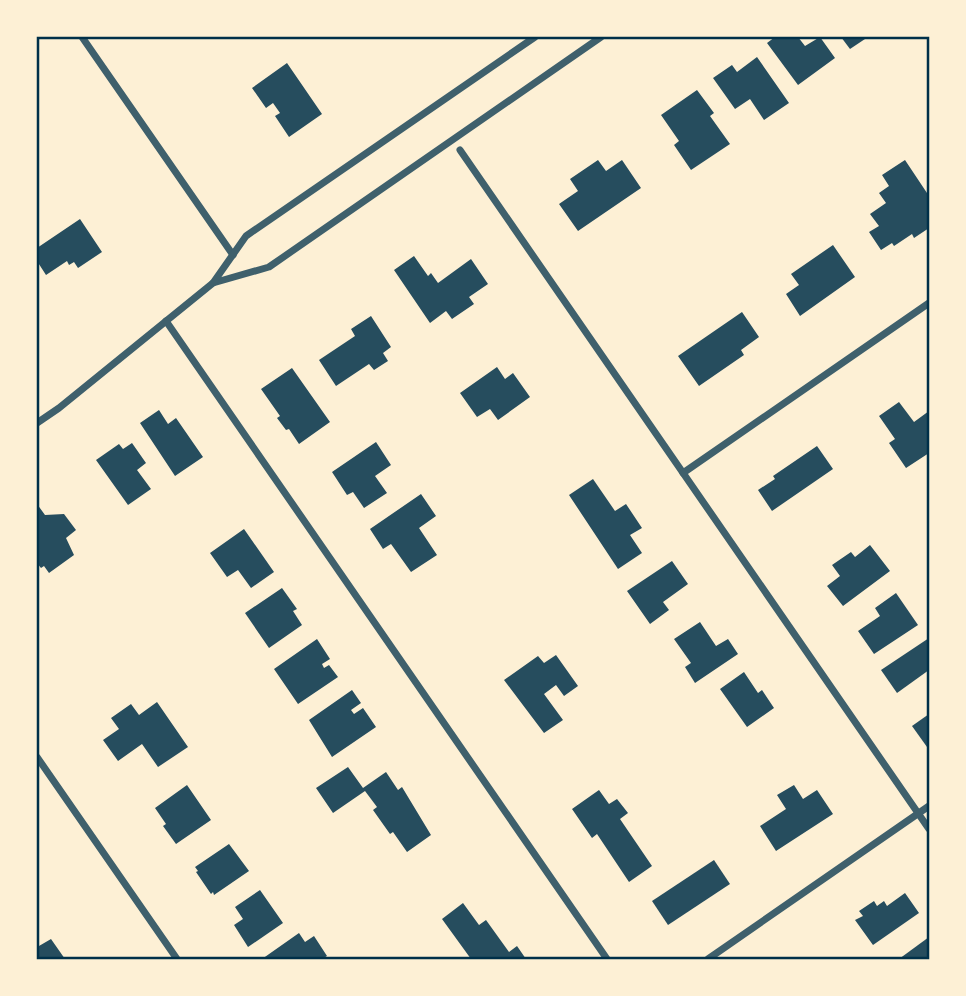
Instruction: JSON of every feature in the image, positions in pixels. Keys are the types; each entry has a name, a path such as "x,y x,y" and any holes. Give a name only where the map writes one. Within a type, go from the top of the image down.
{"street":[{"path":"82,37 233,255"},
{"path":"37,423 213,283 246,236 535,37"},
{"path":"213,283 269,267 601,37"},
{"path":"460,150 929,829"},
{"path":"683,473 929,303"},
{"path":"166,321 607,959"},
{"path":"37,757 177,959"},
{"path":"708,959 929,806"}],"building":[{"path":"775,37 798,37 805,46 820,37 835,58 798,85 767,43"},
{"path":"841,37 868,37 850,49"},
{"path":"757,57 789,103 764,120 750,99 735,109 713,78 732,65 737,72"},
{"path":"287,63 322,114 289,137 275,116 280,113 273,103 266,108 252,88"},
{"path":"697,90 714,113 710,116 730,144 691,170 674,145 679,141 661,115"},
{"path":"598,160 606,171 622,160 641,188 578,231 559,204 578,191 570,179"},
{"path":"905,160 929,196 929,228 914,238 912,234 894,246 892,243 881,250 869,232 879,226 870,214 886,203 879,193 889,186 882,175"},
{"path":"80,219 102,252 78,268 74,262 69,265 67,261 46,275 37,261 37,248"},
{"path":"833,245 855,277 800,316 786,294 799,285 791,274"},
{"path":"414,256 428,276 431,273 438,283 471,259 488,284 469,297 474,304 452,319 446,311 430,323 394,270"},
{"path":"742,312 759,337 741,350 744,355 699,386 678,356"},
{"path":"371,316 391,347 383,353 388,361 374,370 369,364 336,386 319,360 355,336 351,329"},
{"path":"497,367 505,379 513,373 530,397 498,420 490,409 477,417 460,393"},
{"path":"292,368 330,422 299,444 277,418 280,416 261,389"},
{"path":"899,402 914,422 929,411 929,453 906,468 889,443 895,439 879,416"},
{"path":"159,410 168,424 176,418 203,457 175,476 140,423"},
{"path":"376,442 391,465 375,476 387,493 364,508 353,492 347,495 332,472"},
{"path":"132,443 146,463 137,470 151,489 128,505 96,460 119,444 123,449"},
{"path":"817,446 833,469 772,511 758,490 775,479 773,476"},
{"path":"593,479 615,511 626,504 642,528 630,535 642,553 618,569 569,495"},
{"path":"421,494 436,516 419,528 437,555 411,572 391,544 383,549 370,529"},
{"path":"37,504 45,515 64,514 76,530 66,538 74,555 49,573 44,566 41,568 37,563"},
{"path":"244,529 274,572 251,588 238,570 227,577 210,553"},
{"path":"870,545 890,571 843,606 827,586 840,576 832,565 851,552 855,557"},
{"path":"672,561 688,584 663,602 669,610 650,624 627,591"},
{"path":"282,588 297,609 293,611 302,625 269,648 245,613"},
{"path":"896,593 918,625 874,654 858,631 880,616 875,608"},
{"path":"700,622 716,646 728,639 738,654 695,683 685,667 691,663 674,639"},
{"path":"929,638 929,670 897,693 881,670"},
{"path":"317,639 330,659 322,664 324,668 329,665 338,677 298,704 274,669"},
{"path":"556,655 578,686 564,696 556,685 544,694 563,720 544,733 504,680 538,656 544,663"},
{"path":"744,672 758,693 762,690 774,708 747,727 720,689"},
{"path":"352,690 361,703 351,710 354,714 363,708 376,727 332,757 309,720"},
{"path":"157,702 188,747 158,767 142,744 118,761 103,740 119,729 111,718 131,704 139,715"},
{"path":"929,714 929,746 927,747 912,726"},
{"path":"348,767 363,788 386,772 398,790 402,787 431,835 407,852 373,810 377,807 365,791 333,813 316,788"},
{"path":"187,785 211,820 176,844 163,826 166,824 155,808"},
{"path":"794,785 803,799 817,790 833,814 776,851 760,826 786,809 777,795"},
{"path":"599,790 609,804 617,799 628,813 620,819 652,866 629,882 597,834 592,838 572,809"},
{"path":"229,844 249,871 214,895 195,867"},
{"path":"714,860 730,884 668,925 652,901"},
{"path":"260,890 283,923 248,947 234,925 243,919 235,907"},
{"path":"905,893 919,913 873,945 855,920 863,916 859,911 874,901 877,906 884,901 887,906"},
{"path":"463,903 479,925 486,920 509,952 517,946 526,959 471,959 442,919"},
{"path":"299,933 305,942 314,936 327,956 322,959 262,959"},
{"path":"929,937 929,959 899,959"},
{"path":"51,939 65,959 37,959 37,943 39,946"}]}
